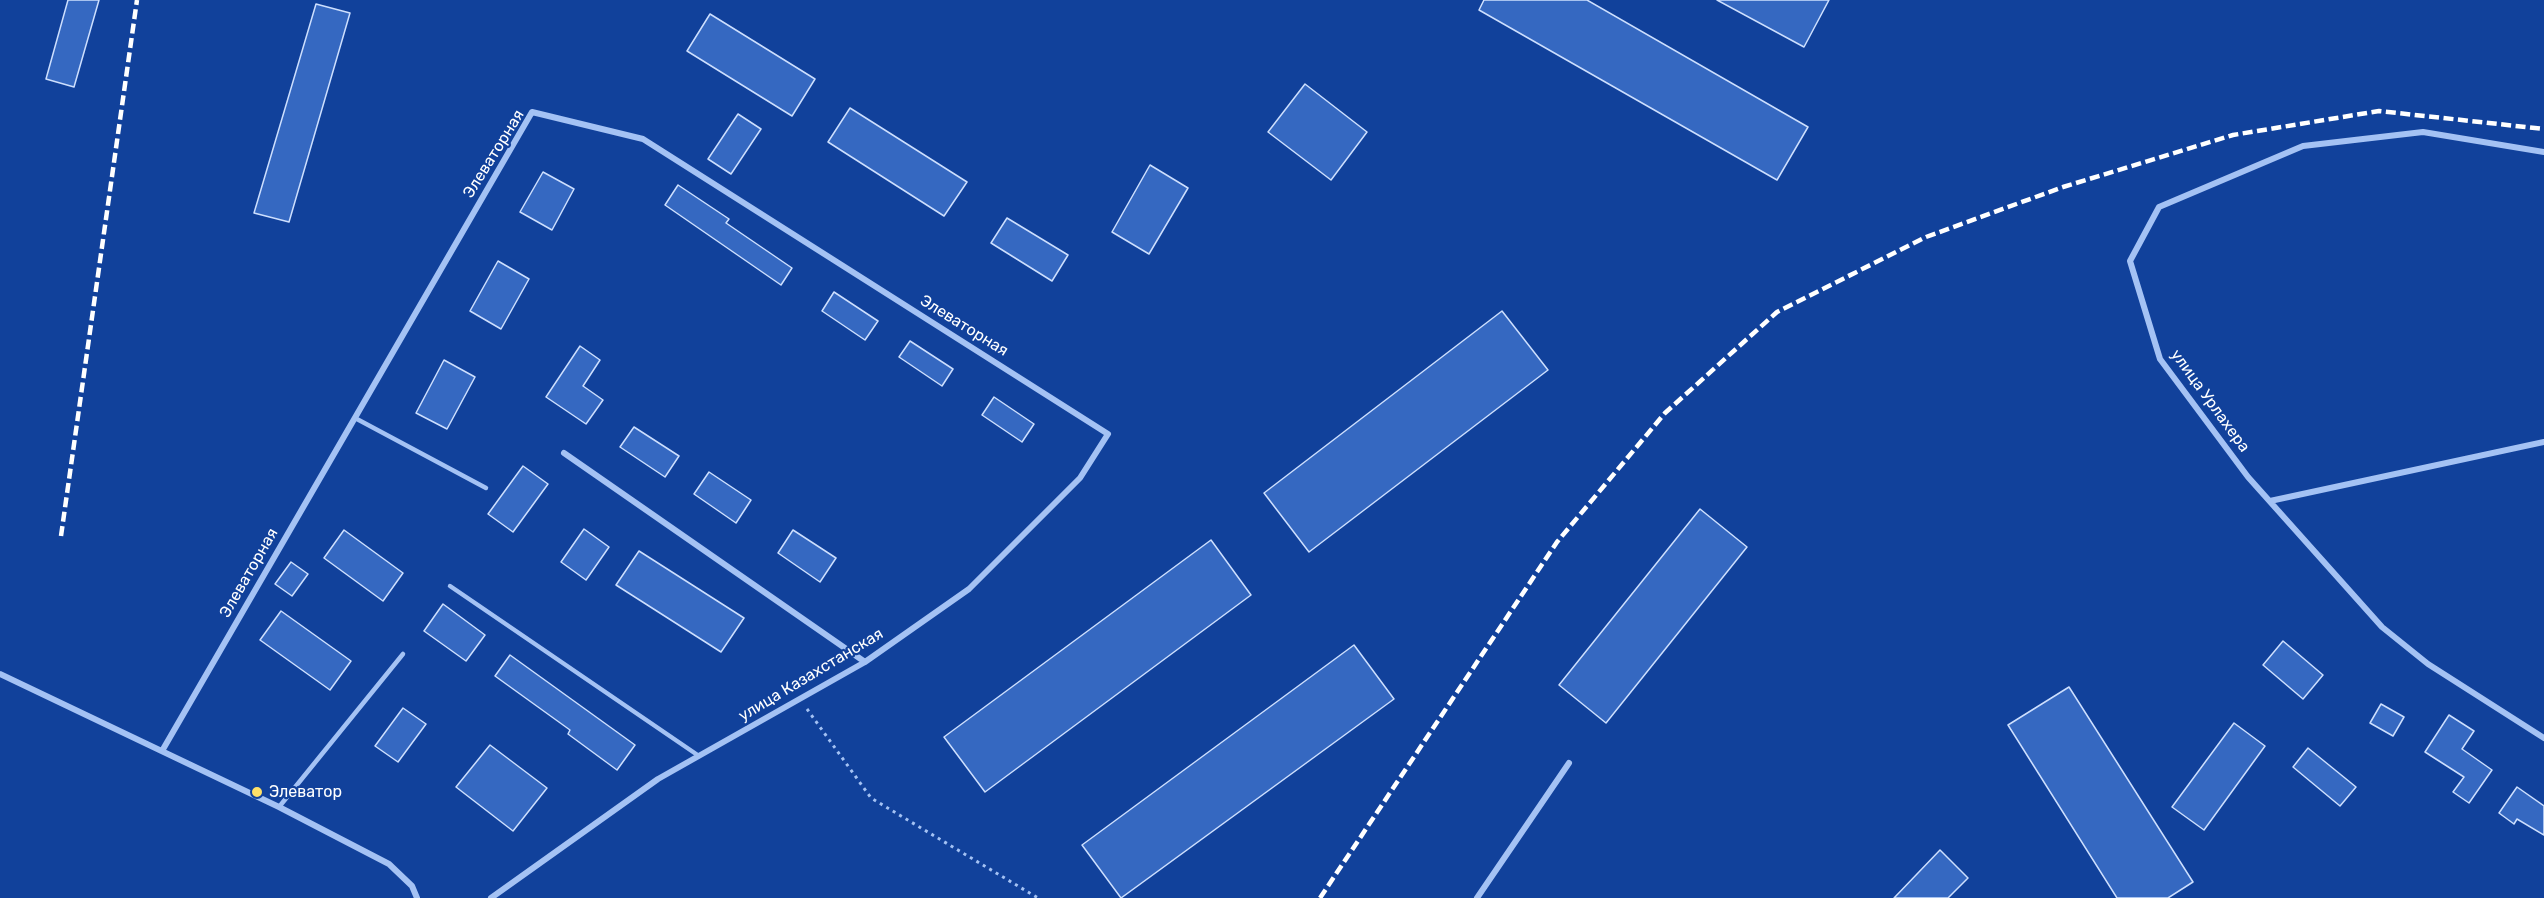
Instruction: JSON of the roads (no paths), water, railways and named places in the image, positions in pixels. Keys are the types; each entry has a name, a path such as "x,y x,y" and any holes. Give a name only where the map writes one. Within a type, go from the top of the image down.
{"street":[{"name":"Элеваторная","path":"162,751 532,112 643,139 1108,434"},
{"name":"улица Урлахера","path":"2544,152 2423,132 2303,146 2159,207 2130,261 2160,359 2248,477 2382,627 2428,664 2544,738"},
{"name":"улица Казахстанская","path":"491,898 658,779 865,662 969,589 1080,478 1108,434"},
{"path":"2270,501 2544,442"},
{"path":"564,453 865,662"},
{"path":"0,674 279,807 389,864 412,886 417,898"},
{"path":"1477,898 1569,763"}],"lane":[{"path":"355,418 486,488"},
{"path":"450,586 699,756"},
{"path":"279,807 403,654"}],"railway":[{"path":"61,536 137,0"},
{"path":"1320,898 1557,542 1665,413 1777,312 1926,237 2063,187 2233,135 2379,111 2544,129"}],"place":[{"name":"Элеватор","path":"257,792"}]}
